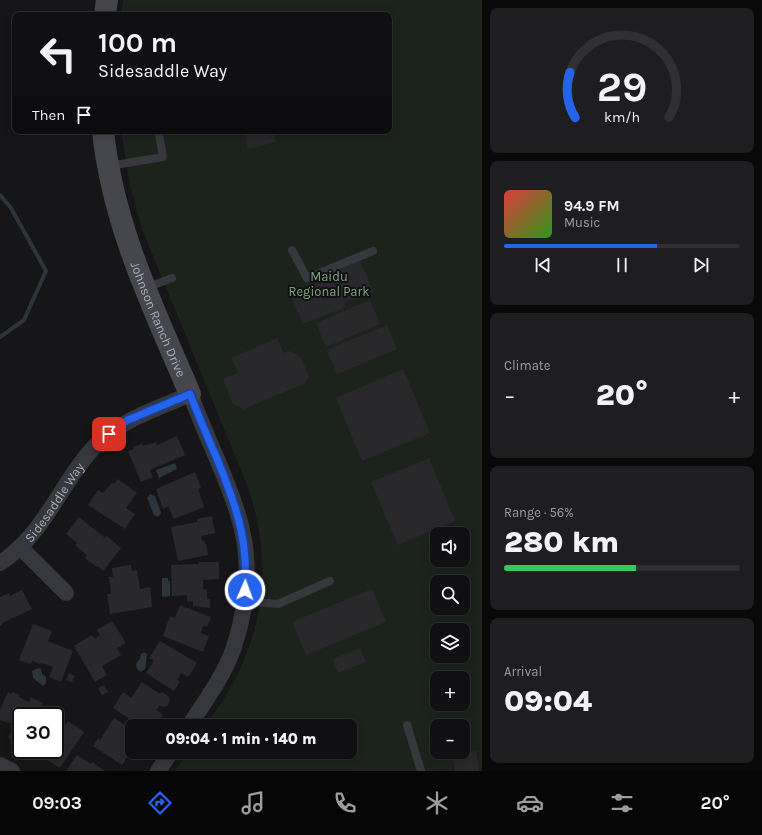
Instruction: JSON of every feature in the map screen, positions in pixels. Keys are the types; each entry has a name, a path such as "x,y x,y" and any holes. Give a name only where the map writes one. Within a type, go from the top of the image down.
{"street":[{"path":"105,12 107,0"},
{"name":"Johnson Ranch Drive","path":"103,134 108,166 118,211 131,251 237,511 243,532 246,555 246,579 244,601 234,648 224,671 193,719"},
{"name":"Sidesaddle Way","path":"0,563 20,547 37,527 81,463 99,442 128,420 190,394"},
{"path":"20,547 66,593"},
{"path":"158,771 166,759"},
{"path":"0,765 12,771"}],"lane":[{"path":"108,166 163,157 159,134"},
{"path":"292,250 307,278 373,251"},
{"path":"145,288 172,278"},
{"path":"244,601 278,604 330,582"},
{"path":"407,725 421,771"}],"green space":[{"name":"Maidu Regional Park","path":"123,0 482,0 482,771 175,771 183,759 357,759 357,719 210,719 223,701 244,661 259,612 262,588 260,538 248,487 142,229 130,185 122,134 392,134 392,12 121,12"}],"shaded area":[{"path":"175,463 177,469 159,478 156,470"},
{"path":"150,494 155,496 161,512 157,517 154,515 147,498"},
{"path":"162,578 168,578 168,581 170,581 170,596 162,597"},
{"path":"144,652 147,654 145,669 141,672 137,669 136,664 141,654"},
{"path":"39,668 41,669 42,674 46,677 46,683 43,686 33,678 32,671"}],"building":[{"path":"245,134 274,134 276,142 248,149"},
{"path":"359,259 373,291 344,303 346,307 303,324 290,294 333,276 331,272"},
{"path":"370,300 380,324 326,347 316,323"},
{"path":"387,325 397,349 337,374 327,350"},
{"path":"277,338 284,353 289,351 300,356 309,376 305,383 244,409 233,404 223,379 238,373 231,358"},
{"path":"403,369 430,433 362,461 336,398"},
{"path":"177,436 185,455 150,470 153,477 141,482 128,451 134,449 133,447 142,444 143,446 156,442 157,445"},
{"path":"429,458 455,521 441,527 430,527 430,532 398,545 371,482"},
{"path":"195,472 201,488 198,489 204,507 174,519 168,506 163,509 156,489"},
{"path":"118,479 137,493 126,508 135,514 125,529 88,505 98,490 103,493"},
{"path":"212,516 215,533 201,536 202,541 204,540 206,544 208,555 178,561 171,527 197,522 197,519"},
{"path":"79,517 105,538 107,536 121,548 103,571 85,558 87,555 75,545 77,543 66,534"},
{"path":"199,562 219,562 219,579 203,580 203,590 207,589 207,599 210,599 210,608 193,606 193,601 187,602 187,595 172,596 171,565 199,564"},
{"path":"131,565 132,571 137,570 140,589 150,587 152,607 110,614 107,594 111,594 109,577 113,577 112,568"},
{"path":"372,589 386,622 306,655 292,622"},
{"path":"22,590 32,609 2,623 0,626 0,597 9,593 10,596"},
{"path":"180,605 211,617 207,627 203,626 201,633 209,636 203,652 163,636 170,616 175,618"},
{"path":"112,621 126,643 117,648 121,655 102,666 107,675 95,682 74,646 92,635 95,639 100,635 97,630"},
{"path":"33,624 52,631 48,641 73,651 61,682 49,677 53,667 32,661 31,664 19,660"},
{"path":"160,641 197,663 188,677 181,673 177,680 180,681 174,691 146,673 154,661 149,658"},
{"path":"360,648 366,662 338,673 333,659"},
{"path":"69,673 75,676 72,682 66,680"},
{"path":"142,682 160,694 162,692 169,697 170,701 167,706 162,707 160,705 156,710 163,714 160,719 130,719 113,708 123,692 131,698"},
{"path":"104,685 108,692 102,695 98,688"},
{"path":"8,692 11,694 12,692 20,695 19,697 29,702 31,697 43,703 41,707 12,707 12,722 9,723 0,720 0,710"},
{"path":"114,718 125,725 126,759 122,765 93,746 98,738 100,740"},
{"path":"68,721 84,732 60,768 45,759 64,759 64,726"},
{"path":"12,729 12,739 8,738"},
{"path":"476,751 479,771 455,771 453,759 470,759 470,752"},
{"path":"77,755 91,764 92,762 105,771 66,771"}],"waterway":[{"path":"0,195 11,208 46,271 24,320 0,337"}],"route":[{"path":"109,434 128,420 190,394 229,488 243,532 246,555 245,590"}]}
